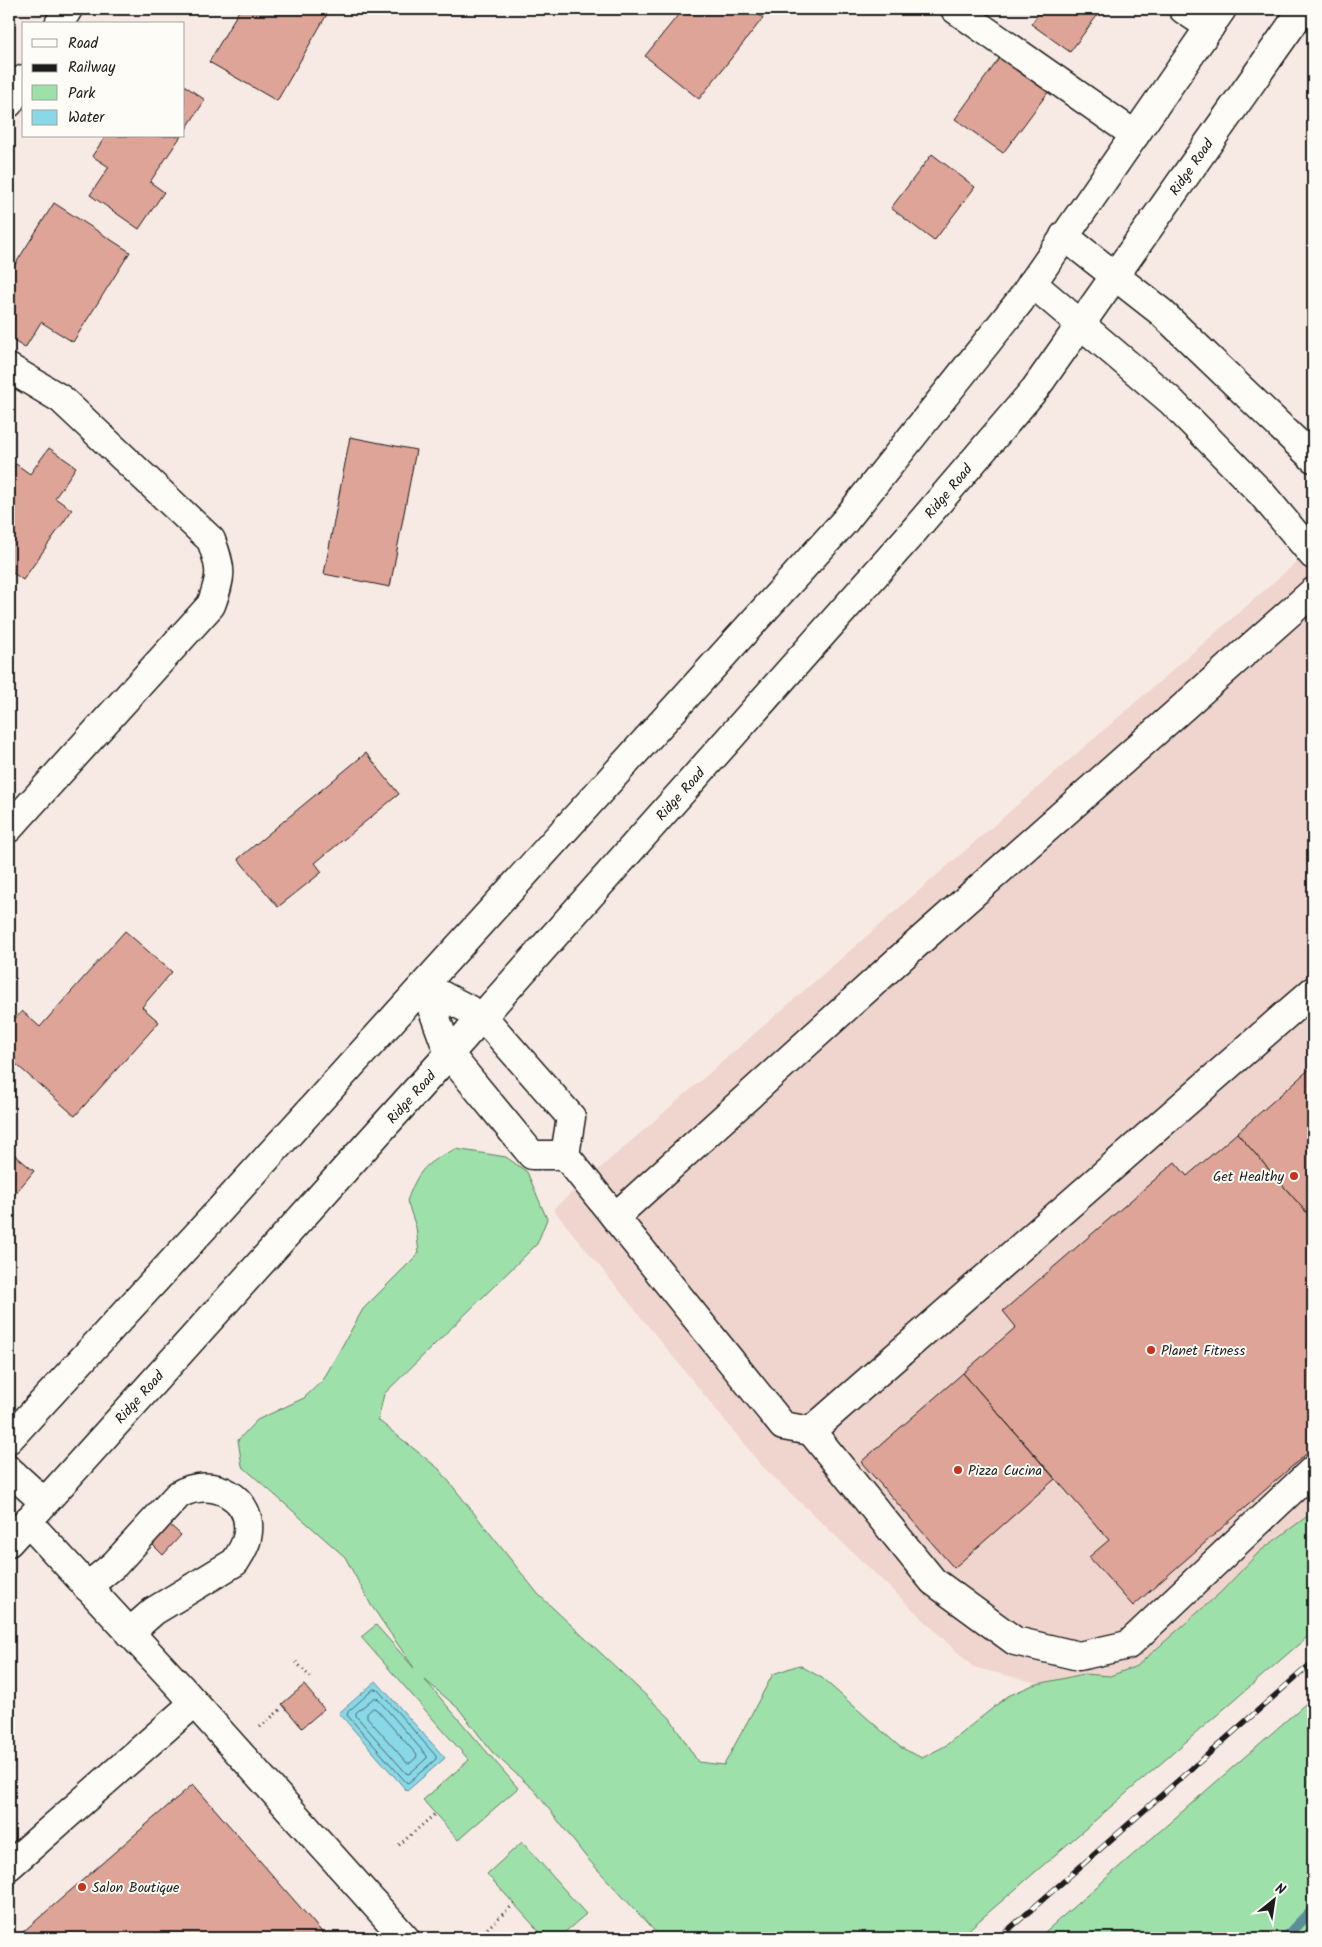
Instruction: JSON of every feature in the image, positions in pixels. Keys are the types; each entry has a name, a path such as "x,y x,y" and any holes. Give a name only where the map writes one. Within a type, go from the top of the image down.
{"main road":[{"path":"60,22 68,9"},
{"path":"954,9 1135,135"},
{"path":"9,1439 424,986 844,522 1032,282 1216,18 1183,9"},
{"name":"Ridge Road","path":"9,1542 450,1054 912,533 1035,388 1303,9"},
{"path":"9,103 22,82"},
{"path":"1064,236 1160,312 1313,458"},
{"path":"1032,282 1170,401 1262,494 1313,555"},
{"path":"9,368 61,400 211,540 219,563 219,582 211,605 9,828"},
{"path":"615,1217 911,949 1313,592"},
{"path":"424,986 483,1016 571,1117 564,1155 783,1426 811,1431 933,1581 1015,1641 1079,1656 1128,1645 1313,1470"},
{"path":"424,986 450,1054 532,1155 564,1155"},
{"path":"811,1431 1313,991"},
{"path":"9,1470 87,1588 194,1703 405,1938"},
{"path":"87,1588 115,1564 178,1494 189,1488 207,1487 225,1491 235,1498 243,1510 248,1523 248,1537 243,1550 235,1562 154,1611 129,1633"},
{"path":"9,1866 194,1703"}],"path":[{"path":"296,1662 313,1680"},
{"path":"399,1845 435,1814"},
{"path":"480,1935 514,1904"}],"shaded area":[{"path":"1313,548 1313,1523 1113,1702 973,1667 762,1466 553,1209"}],"green space":[{"path":"456,1149 506,1157 527,1172 547,1219 537,1244 384,1394 378,1420 439,1469 538,1594 670,1718 698,1762 724,1765 773,1674 799,1665 822,1678 900,1747 922,1758 945,1746 1008,1696 1033,1685 1084,1674 1110,1676 1137,1666 1221,1592 1259,1552 1313,1512 1313,1632 959,1938 661,1938 586,1857 535,1791 492,1752 459,1709 424,1679 518,1788 458,1840 423,1800 469,1760 361,1637 376,1625 414,1668 371,1605 345,1557 242,1466 238,1440 257,1420 304,1398 323,1380 363,1309 419,1253 416,1227 407,1201 415,1181 424,1168"},
{"path":"1313,1697 1313,1938 1038,1938"},
{"path":"522,1842 586,1914 558,1938 545,1938 487,1874"}],"water":[{"path":"376,1681 445,1758 407,1791 339,1713"}],"building":[{"path":"240,9 330,9 277,101 209,62"},
{"path":"683,9 752,9 763,18 699,99 645,56"},
{"path":"1042,9 1102,9 1070,52 1031,24"},
{"path":"1001,56 1049,91 1003,153 955,119"},
{"path":"185,86 205,100 185,130"},
{"path":"105,138 180,138 150,182 164,192 139,229 90,195 109,167 92,156"},
{"path":"932,154 975,187 934,241 891,208"},
{"path":"54,203 130,252 73,342 41,322 25,348 9,338 9,274"},
{"path":"350,437 416,450 390,587 324,574"},
{"path":"49,448 76,467 55,498 72,510 23,580 9,570 9,474 16,464 30,474"},
{"path":"366,753 399,794 315,863 322,872 278,907 238,859"},
{"path":"125,931 172,972 142,1007 159,1022 75,1116 9,1058 9,1025 22,1011 40,1027"},
{"name":"Get Healthy","path":"1313,1066 1313,1220 1237,1133"},
{"name":"Planet Fitness","path":"1237,1133 1313,1220 1313,1448 1133,1606 1089,1557 1109,1540 963,1373 1016,1327 1003,1311 1175,1162 1187,1176"},
{"path":"9,1150 34,1171 9,1201"},
{"name":"Pizza Cucina","path":"963,1373 1055,1479 954,1568 861,1462"},
{"path":"169,1524 181,1535 163,1555 151,1543"},
{"path":"304,1685 324,1709 302,1728 282,1704"},
{"path":"193,1784 327,1938 16,1938"}],"waterway":[{"path":"1285,1938 1313,1909"}],"railway":[{"path":"999,1938 1313,1662"}],"place":[{"name":"Get Healthy","path":"1294,1176"},
{"name":"Planet Fitness","path":"1151,1350"},
{"name":"Pizza Cucina","path":"958,1470"},
{"name":"Salon Boutique","path":"82,1887"}]}
